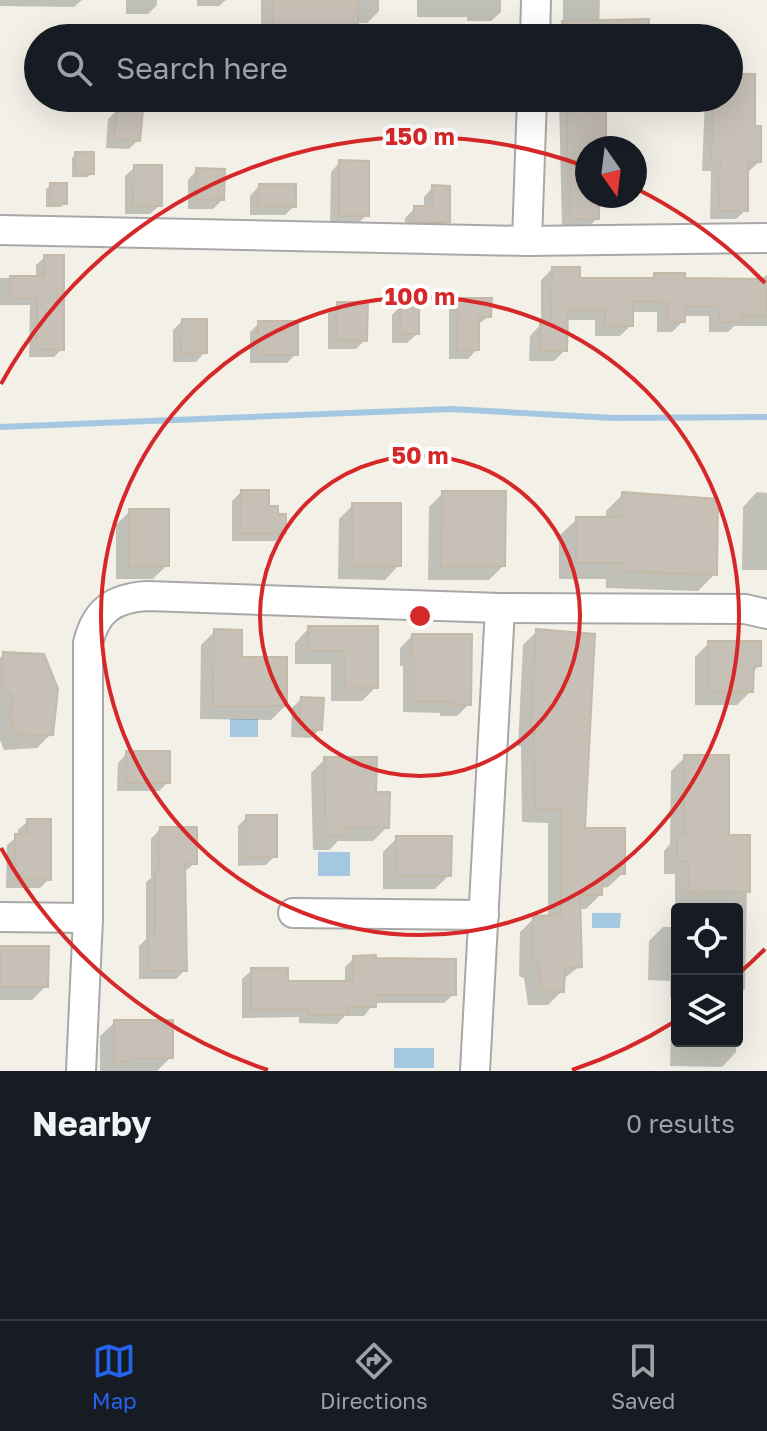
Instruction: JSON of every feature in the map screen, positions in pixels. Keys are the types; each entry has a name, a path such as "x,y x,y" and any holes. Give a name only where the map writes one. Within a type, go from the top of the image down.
{"street":[{"path":"535,24 536,0"},
{"path":"527,241 532,112"},
{"path":"0,230 527,241 767,238"},
{"path":"81,1071 88,918 88,643 99,615 128,597 147,596 500,608 745,609 767,614"},
{"path":"475,1071 500,608"},
{"path":"293,913 484,915"},
{"path":"0,917 88,918"}],"water":[{"path":"230,719 258,719 258,737 230,737"},
{"path":"318,852 350,852 350,876 318,876"},
{"path":"592,913 621,913 620,928 592,928"},
{"path":"394,1048 434,1048 434,1068 394,1068"}],"building":[{"path":"272,0 358,0 358,24 272,24"},
{"path":"649,19 649,24 562,24 562,21"},
{"path":"743,74 755,74 755,126 761,126 761,162 748,162 748,211 719,211 720,162 711,162 713,112 743,112"},
{"path":"117,112 143,112 140,141 114,139"},
{"path":"567,112 606,112 606,136 575,136 575,208 599,208 599,219 570,219 571,164 567,164"},
{"path":"75,152 94,152 94,174 75,174"},
{"path":"339,160 369,161 369,216 339,216"},
{"path":"134,165 162,165 162,206 133,206"},
{"path":"196,168 225,169 224,200 196,200"},
{"path":"50,183 67,183 67,204 50,204"},
{"path":"259,184 296,184 296,207 258,206"},
{"path":"432,185 450,186 450,222 414,222 414,206 432,206"},
{"path":"44,255 64,255 64,350 37,349 37,298 10,298 10,276 44,276"},
{"path":"552,267 580,267 580,278 654,278 654,273 685,273 685,278 767,279 767,316 741,316 741,322 719,322 719,306 685,306 685,322 667,322 668,302 633,301 633,326 605,326 605,310 568,310 567,351 540,351 540,323 551,323"},
{"path":"458,298 492,298 491,317 479,317 479,350 457,350"},
{"path":"337,302 368,302 367,341 336,340"},
{"path":"400,303 419,303 419,334 400,334"},
{"path":"182,319 207,319 207,353 181,353"},
{"path":"258,321 298,321 298,355 258,355"},
{"path":"241,490 269,490 269,506 278,506 278,514 286,514 286,533 240,533"},
{"path":"442,491 506,491 505,566 441,566"},
{"path":"622,492 718,499 717,575 623,571 623,563 576,563 576,517 622,517"},
{"path":"352,503 401,503 401,566 352,566"},
{"path":"129,509 169,509 169,566 129,566"},
{"path":"308,626 378,626 378,688 344,688 344,651 308,651"},
{"path":"214,629 242,630 242,657 287,657 287,706 213,706"},
{"path":"536,629 595,634 585,828 625,828 625,874 602,874 602,895 580,895 582,967 565,968 564,992 542,992 538,964 532,962 533,916 561,915 561,810 535,808 534,733 531,733"},
{"path":"412,634 472,634 471,705 452,705 452,701 414,701"},
{"path":"708,641 761,641 761,666 754,666 753,692 708,692"},
{"path":"3,652 44,654 58,689 53,735 18,736 10,718 13,696 2,688"},
{"path":"301,697 324,698 322,730 299,729"},
{"path":"126,751 170,751 170,783 126,783"},
{"path":"684,755 729,755 729,835 750,835 750,892 688,893 688,861 677,861 677,835 684,835"},
{"path":"324,757 377,757 376,792 390,792 389,828 345,827 345,836 326,836"},
{"path":"246,815 277,815 277,857 246,857"},
{"path":"27,819 51,819 51,880 15,880 15,834 27,834"},
{"path":"160,827 197,827 197,864 185,864 187,971 148,971 148,935 155,935 155,871 159,871"},
{"path":"396,836 452,836 451,876 396,876"},
{"path":"0,946 49,946 48,987 0,987"},
{"path":"376,955 376,958 456,959 456,995 376,995 376,1007 348,1007 348,1015 308,1015 308,1009 251,1009 251,968 288,968 288,981 353,981 353,956"},
{"path":"114,1020 173,1020 173,1058 133,1058 133,1061 114,1062"}],"waterway":[{"path":"0,427 451,409 614,418 767,417"}]}
